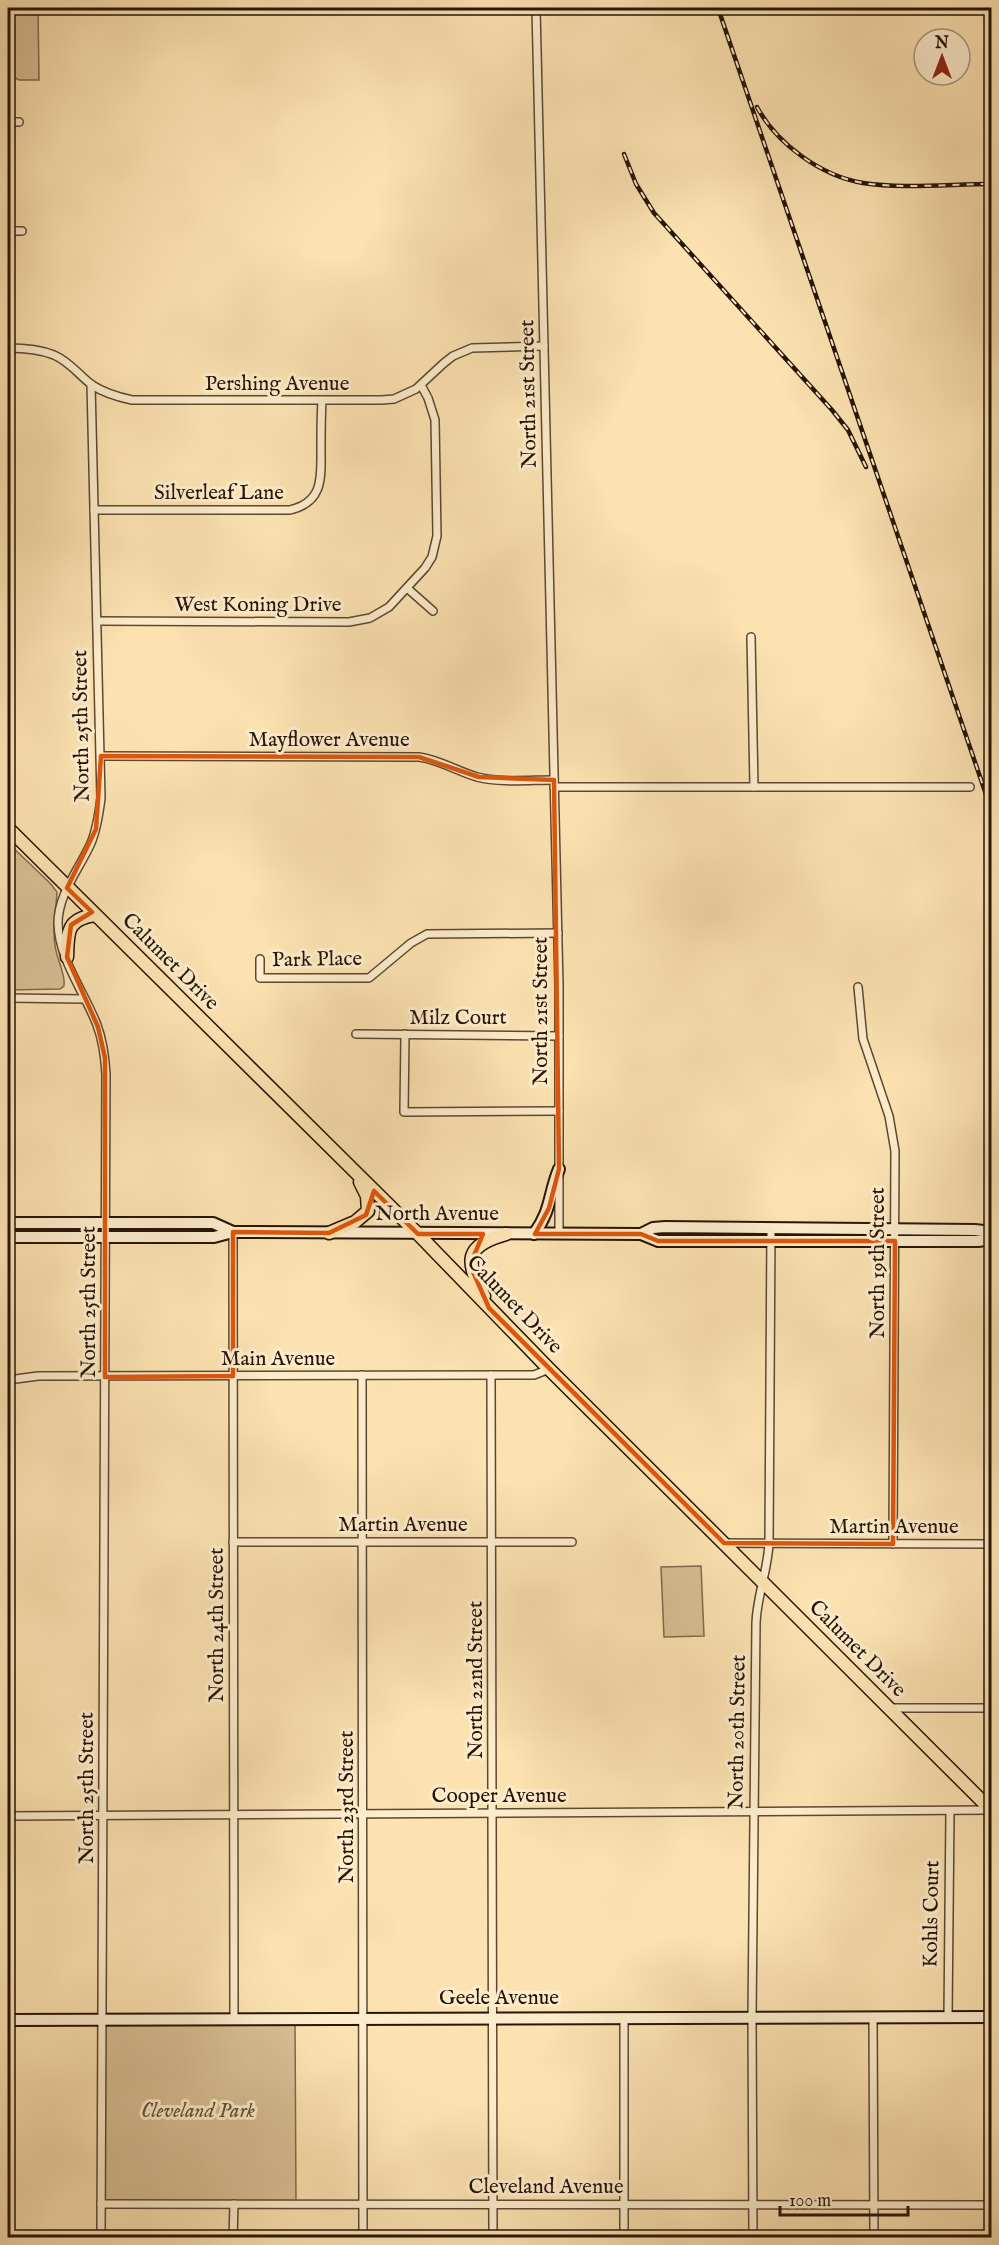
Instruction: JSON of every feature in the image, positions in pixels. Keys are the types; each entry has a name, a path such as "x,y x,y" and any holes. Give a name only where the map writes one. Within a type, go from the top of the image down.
{"main road":[{"name":"Calumet Drive","path":"8,828 418,1234 549,1369 991,1811"},
{"path":"67,957 68,935 72,924 79,918 94,915"},
{"path":"330,1233 355,1222 368,1212 369,1204 365,1190 351,1168"},
{"path":"534,1234 550,1205 553,1185 559,1169"},
{"name":"North Avenue","path":"8,1223 213,1223 233,1232"},
{"name":"North Avenue","path":"641,1234 661,1227 992,1232"},
{"name":"North Avenue","path":"8,1237 214,1237 233,1232 641,1234 658,1241 978,1241 992,1239"},
{"path":"489,1308 476,1280 471,1261 475,1250 480,1245 506,1234"},
{"name":"Geele Avenue","path":"8,2020 992,2017"}],"street":[{"name":"North 21st Street","path":"536,8 558,933 559,1234"},
{"path":"8,122 19,122"},
{"path":"8,231 22,231"},
{"name":"Pershing Avenue","path":"8,348 32,349 55,356 108,394 132,400 322,401 394,399 421,386 444,363 472,348 544,346"},
{"name":"North 25th Street","path":"92,384 101,798 96,829 60,906 58,919 61,941 98,1027 105,1058 101,2238"},
{"name":"West Koning Drive","path":"97,621 360,621 380,614 425,568 432,556 437,536 435,420 428,398 421,386"},
{"name":"Silverleaf Lane","path":"94,510 290,510 305,504 316,492 321,478 322,401"},
{"path":"407,588 433,611"},
{"path":"751,637 754,787"},
{"name":"Mayflower Avenue","path":"100,756 419,757 444,762 479,777 554,783 754,787 970,786"},
{"name":"Park Place","path":"260,959 260,978 369,978 411,943 428,934 558,933"},
{"name":"North 19th Street","path":"858,987 863,1039 884,1096 893,1136 895,1229 893,1544"},
{"path":"8,998 84,999"},
{"name":"Milz Court","path":"356,1034 559,1036"},
{"path":"405,1034 404,1112 559,1111"},
{"name":"North 20th Street","path":"753,2238 752,2017 756,1623 758,1598 770,1543 771,1228"},
{"name":"North 24th Street","path":"233,1232 234,2018"},
{"name":"Main Avenue","path":"8,1380 38,1377 534,1375 549,1369"},
{"name":"North 22nd Street","path":"492,1375 493,2238"},
{"name":"North 23rd Street","path":"362,1376 363,2238"},
{"name":"Martin Avenue","path":"233,1542 572,1542"},
{"name":"Martin Avenue","path":"724,1543 992,1544"},
{"path":"889,1708 992,1708"},
{"name":"Kohls Court","path":"948,2017 950,1811"},
{"name":"Cooper Avenue","path":"8,1816 991,1811"},
{"path":"624,2017 624,2238"},
{"path":"873,2017 874,2238"},
{"name":"Cleveland Avenue","path":"101,2204 992,2205"},
{"path":"233,2238 234,2204"}],"highlighted area":[{"path":"101,756 419,757 479,777 554,780 559,1169 549,1208 535,1234 641,1234 658,1241 895,1241 893,1544 724,1543 489,1308 470,1265 483,1234 418,1234 374,1191 366,1215 329,1233 233,1232 233,1376 105,1377 105,1058 98,1027 67,957 71,925 92,912 67,888 96,829"}],"green space":[{"path":"8,8 38,8 39,80 19,80 8,74"},
{"path":"8,843 57,892 54,938 64,981 64,986 60,989 8,990"},
{"path":"701,1566 704,1636 664,1637 661,1567"},
{"name":"Cleveland Park","path":"295,2018 296,2204 101,2204 102,2019"}],"railway":[{"path":"718,8 992,812"},
{"path":"757,107 776,134 788,145 816,166 847,179 894,186 992,184"},
{"path":"624,154 636,184 654,213 832,410 848,430 866,467"}]}
